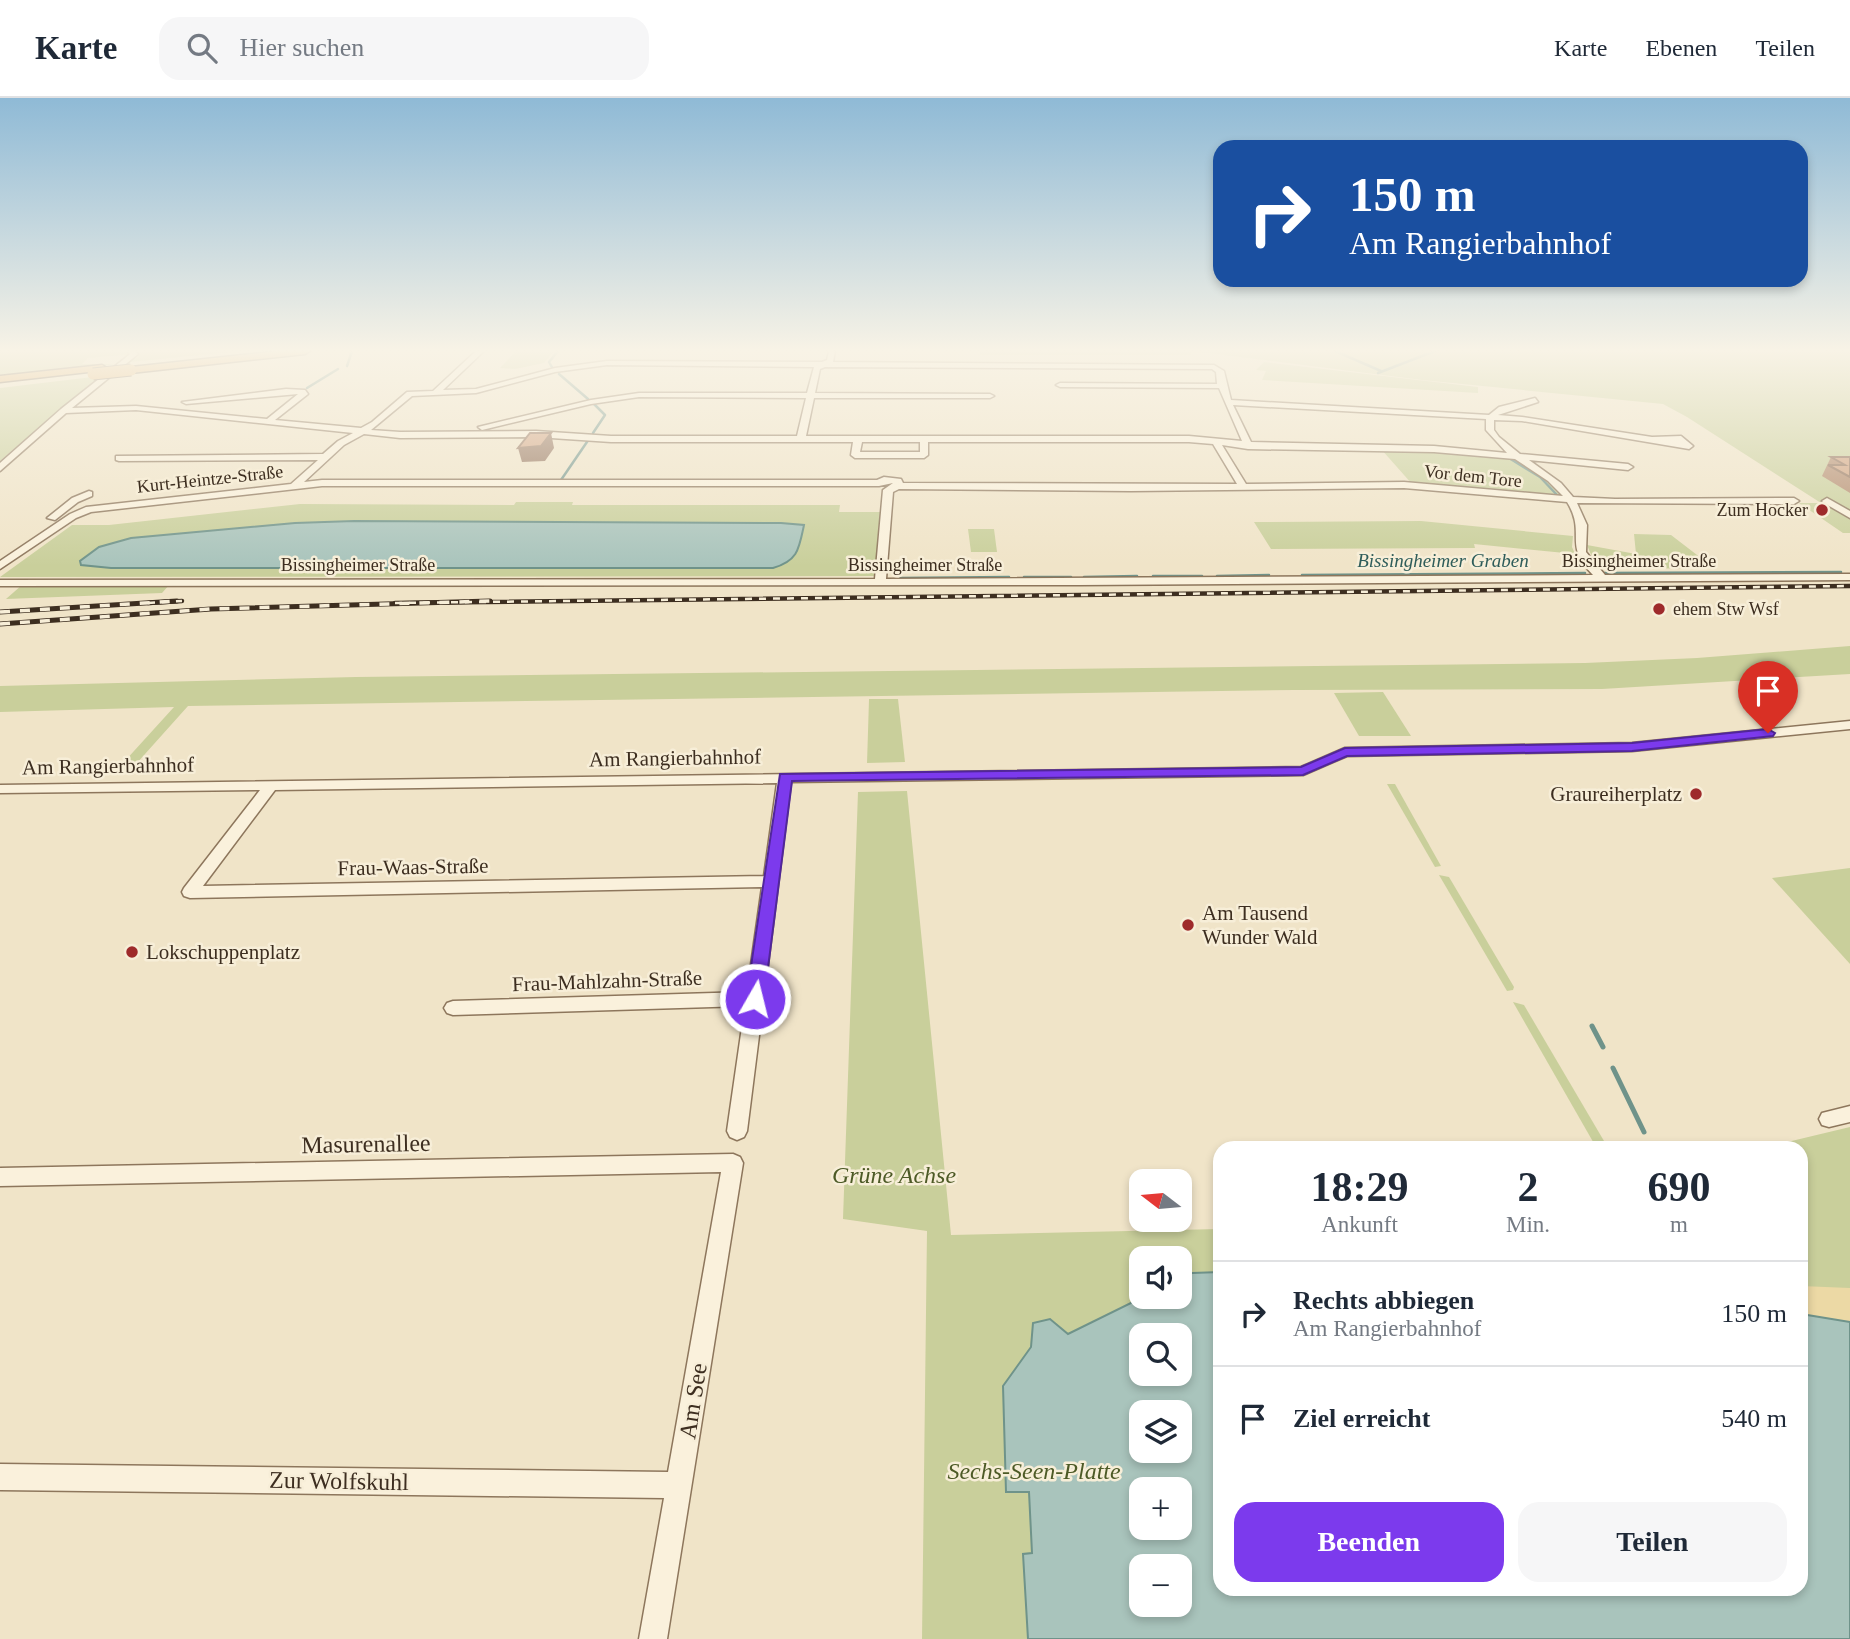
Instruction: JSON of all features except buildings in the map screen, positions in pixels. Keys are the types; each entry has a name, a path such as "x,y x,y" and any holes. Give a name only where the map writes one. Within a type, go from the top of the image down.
{"street":[{"path":"0,468 51,423"},
{"path":"297,423 400,435 484,434 611,439 1189,439 1248,446 1434,449 1628,467"},
{"path":"294,486 341,443 376,423"},
{"path":"446,434 500,423"},
{"path":"800,439 804,423"},
{"path":"1240,423 1248,446"},
{"path":"1489,423 1491,433 1517,456 1549,477 1572,500 1581,523 1580,549 1586,561 1601,578"},
{"path":"1551,423 1655,439"},
{"path":"484,434 491,425"},
{"path":"889,475 924,455 924,438"},
{"path":"858,439 855,455 889,475"},
{"path":"880,582 890,439"},
{"path":"1216,442 1242,485"},
{"path":"119,458 324,457"},
{"name":"Vor dem Tore","path":"889,475 1131,488 1404,485 1572,500 1794,501"},
{"name":"Kurt-Heintze-Straße","path":"59,525 89,509 322,483 889,475"},
{"path":"59,525 49,522 75,500 89,494"},
{"path":"1827,501 1850,516"},
{"path":"0,566 59,525"},
{"name":"Bissingheimer Straße","path":"0,583 1850,577"},
{"name":"Am Rangierbahnhof","path":"0,789 1303,771 1345,752 1632,747 1850,725"},
{"path":"737,1131 785,777"},
{"name":"Frau-Waas-Straße","path":"271,785 190,892 772,881"},
{"name":"Frau-Mahlzahn-Straße","path":"453,1008 755,999"},
{"path":"1829,1119 1850,1114"},
{"name":"Masurenallee","path":"0,1177 733,1163"},
{"name":"Am See","path":"653,1639 733,1163"},
{"name":"Zur Wolfskuhl","path":"0,1477 679,1485"}],"green space":[{"path":"0,423 45,423 9,453 0,461"},
{"path":"1696,423 1850,423 1850,533 1843,533 1799,503 1821,503"},
{"path":"1381,449 1511,457 1544,478 1562,496 1412,484"},
{"path":"516,502 573,502 572,505 840,505 839,512 880,512 876,576 0,577 72,525 109,525 300,504 514,505"},
{"path":"1421,521 1573,536 1572,547 1575,554 1474,544 1475,548 1271,549 1254,522"},
{"path":"968,529 994,529 997,552 971,552"},
{"path":"1634,534 1671,535 1714,568 1602,569 1592,557 1587,545 1636,554"},
{"path":"22,585 169,585 162,593 6,599"},
{"path":"1850,646 1850,674 1602,689 1294,690 188,706 128,773 114,773 174,707 0,712 0,686 356,677 1585,663 1697,658"},
{"path":"1383,692 1411,736 1359,736 1334,693"},
{"path":"869,699 898,699 905,762 867,763"},
{"path":"1387,784 1395,784 1441,866 1435,867"},
{"name":"Sechs-Seen-Platte","path":"907,791 951,1235 1192,1232 1192,1230 1213,1229 1213,1596 1808,1596 1808,1141 1791,1141 1850,1127 1850,1639 922,1639 927,1231 843,1219 858,792"},
{"path":"1850,868 1850,964 1772,878"},
{"path":"1439,875 1449,877 1514,987 1513,990 1507,991"},
{"path":"1513,1002 1524,1005 1604,1141 1593,1141"}],"sand":[{"path":"1808,1286 1850,1288 1850,1322 1808,1315"}],"water":[{"path":"354,521 804,525 796,553 788,562 773,568 111,568 81,565 80,561 99,547 131,538 295,523"},
{"path":"1213,1272 1213,1596 1808,1596 1808,1315 1850,1322 1850,1639 1028,1639 1023,1554 1032,1553 1029,1492 1006,1492 1003,1386 1031,1347 1033,1323 1050,1319 1068,1334 1129,1304 1129,1309 1192,1309 1192,1273"}],"waterway":[{"path":"593,433 600,423"},
{"path":"561,480 589,439"},
{"path":"1509,458 1540,477 1558,496"},
{"name":"Bissingheimer Graben","path":"1604,573 1841,572"},
{"name":"Bissingheimer Graben","path":"1302,575 1585,573"},
{"name":"Bissingheimer Graben","path":"1217,576 1269,575"},
{"name":"Bissingheimer Graben","path":"1084,577 1137,576"},
{"name":"Bissingheimer Graben","path":"1153,576 1202,576"},
{"name":"Bissingheimer Graben","path":"900,578 1009,577"},
{"name":"Bissingheimer Graben","path":"1024,577 1071,577"},
{"path":"1592,1026 1603,1047"},
{"path":"1613,1068 1644,1132"}],"railway":[{"path":"438,603 1850,586"},
{"path":"0,612 177,601"},
{"path":"148,603 182,601"},
{"path":"438,603 490,601"},
{"path":"395,603 438,603"},
{"path":"0,624 211,609 438,603"}],"place":[{"name":"Zum Hocker","path":"1822,510"},
{"name":"ehem Stw Wsf","path":"1659,609"},
{"name":"Graureiherplatz","path":"1696,794"},
{"name":"Am Tausend Wunder Wald","path":"1188,925"},
{"name":"Lokschuppenplatz","path":"132,952"}],"route":[{"path":"755,999 785,777 1303,771 1345,752 1632,747 1768,733"}],"park label":[{"name":"Grüne Achse","path":"894,1175"}]}
